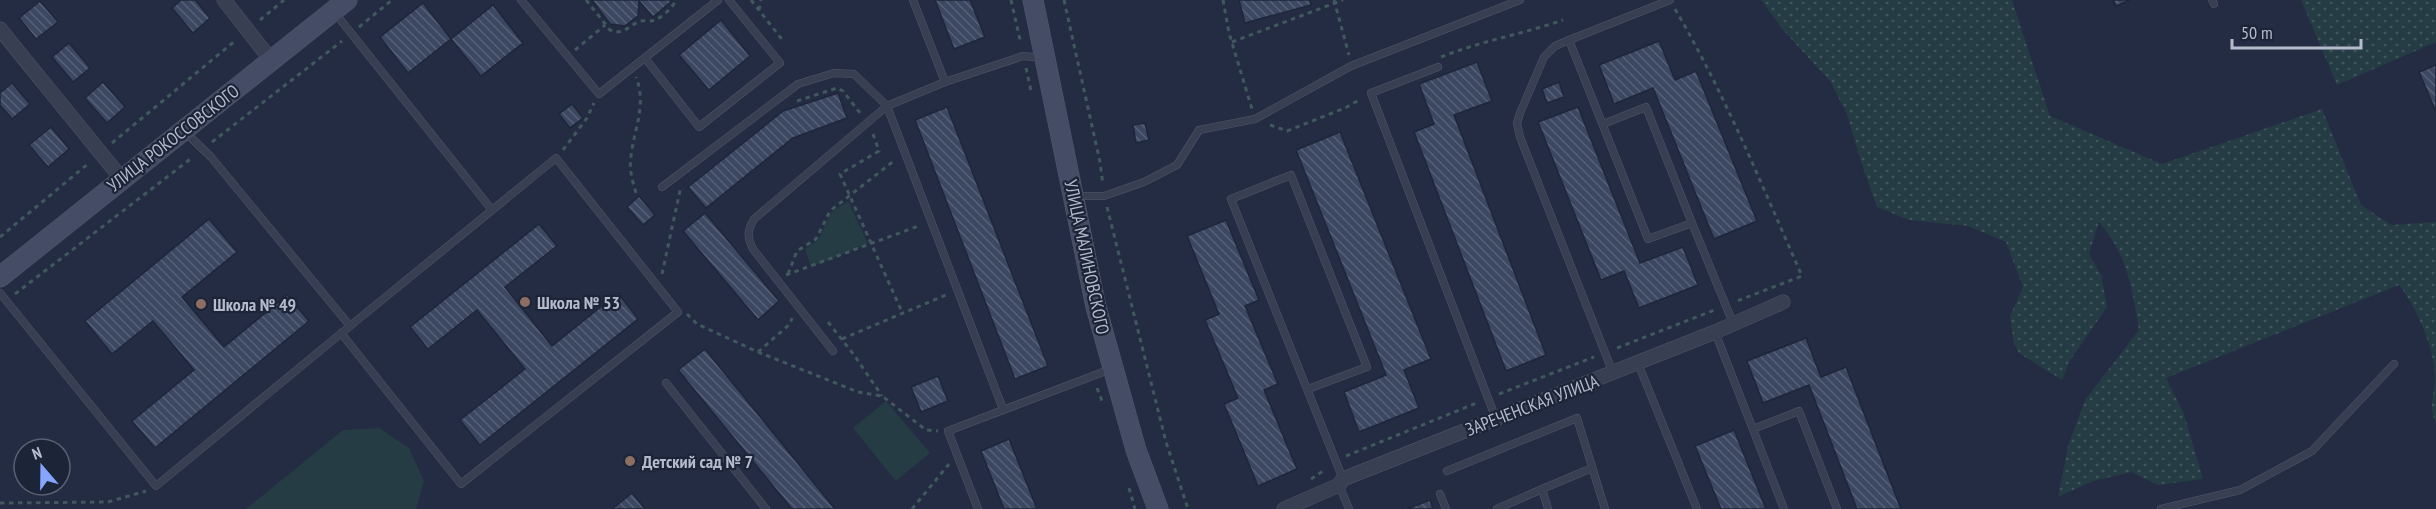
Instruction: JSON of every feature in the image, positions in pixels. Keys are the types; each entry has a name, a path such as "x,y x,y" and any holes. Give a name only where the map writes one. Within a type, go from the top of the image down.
{"street":[{"path":"224,0 271,60"},
{"name":"УЛИЦА МАЛИНОВСКОГО","path":"1033,0 1096,307 1136,450 1158,509"},
{"name":"УЛИЦА РОКОССОВСКОГО","path":"0,277 340,5"},
{"path":"0,29 121,178"},
{"name":"ЗАРЕЧЕНСКАЯ УЛИЦА","path":"1284,509 1341,482 1613,373 1637,361 1715,332 1783,302"}],"lane":[{"path":"521,0 599,94 718,0"},
{"path":"645,58 699,127 780,63 729,0"},
{"path":"913,0 945,82"},
{"path":"1073,196 1104,196 1144,182 1177,165 1199,130 1255,119 1351,66 1520,0"},
{"path":"1613,373 1520,137 1517,123 1544,57 1555,46 1670,0"},
{"path":"340,5 492,210"},
{"path":"1569,40 1648,239 1692,223"},
{"path":"833,351 748,239 748,229 754,219 887,106 945,82 1023,56 1045,58"},
{"path":"1435,64 1371,93 1496,418"},
{"path":"662,187 798,84 834,73 854,74 887,106 1003,409"},
{"path":"1603,124 1647,108 1733,323"},
{"path":"183,130 211,157 350,326"},
{"path":"0,293 156,486 341,333 556,158 678,312 461,484 341,333"},
{"path":"1308,388 1367,367 1291,175 1231,199 1337,462 1349,509"},
{"path":"1715,332 1784,509"},
{"path":"1637,361 1697,509"},
{"path":"2161,509 2240,490 2312,451 2394,364"},
{"path":"978,509 948,430 1113,368"},
{"path":"666,384 766,509"},
{"path":"1753,429 1799,411 1837,509"},
{"path":"1447,471 1577,418 1605,509"},
{"path":"1497,509 1592,468"},
{"path":"1542,489 1548,509"},
{"path":"1440,494 1446,509"}],"path":[{"path":"0,237 284,0"},
{"path":"585,0 610,30 622,32 640,21 654,21 674,5 676,0"},
{"path":"751,0 784,42"},
{"path":"759,11 761,0"},
{"path":"1064,0 1100,162 1104,196 1166,442 1188,509"},
{"path":"1223,0 1232,42 1255,119 1287,131 1345,108 1371,93"},
{"path":"1232,42 1343,0"},
{"path":"1305,483 1350,453 1802,276 1713,78 1670,0"},
{"path":"1335,2 1351,66"},
{"path":"1435,64 1474,45 1533,31 1563,20"},
{"path":"568,42 575,50 605,25"},
{"path":"631,69 638,79 641,96 641,112 631,154 630,172 636,193"},
{"path":"789,104 837,88 843,91 867,123 879,151 840,174 902,312"},
{"path":"556,158 587,118 599,94"},
{"path":"787,274 797,251 816,239 830,211 905,153"},
{"path":"660,281 681,186"},
{"path":"776,278 872,245 931,221"},
{"path":"842,339 957,290"},
{"path":"758,352 790,324 794,315 790,296"},
{"path":"683,309 697,324 858,393 882,396 926,430 942,431"},
{"path":"912,509 953,459"},
{"path":"0,504 108,502 135,495 156,486"}],"shaded area":[{"path":"1761,0 2012,0 2050,116 2162,164 2322,109 2361,205 2391,225 2436,222 2436,423 2432,407 2434,369 2429,344 2419,318 2399,285 2166,378 2184,414 2203,479 2158,485 2131,472 2093,481 2058,497 2068,446 2085,400 2139,330 2131,286 2123,260 2109,235 2099,222 2089,254 2101,275 2107,307 2069,362 2062,380 2019,353 2014,344 2010,316 2023,287 2006,242 1968,226 1909,220 1877,207 1847,114 1830,81 1783,30"},
{"path":"2301,0 2436,0 2436,42 2337,85"},
{"path":"848,201 868,244 811,267 805,249 818,240 831,213"},
{"path":"886,401 930,453 896,481 853,428"},
{"path":"379,428 409,448 424,481 416,509 246,509 343,430"}],"building":[{"path":"181,0 195,0 210,18 193,33 172,8"},
{"path":"592,0 672,1 653,17 639,1 638,16 625,26 610,24"},
{"path":"935,0 970,0 985,37 954,49"},
{"path":"1239,0 1310,0 1311,5 1245,23"},
{"path":"2113,0 2130,0 2116,6"},
{"path":"40,1 58,22 36,39 19,18"},
{"path":"423,3 451,39 408,73 380,37"},
{"path":"493,5 523,43 481,76 451,39"},
{"path":"721,20 750,56 709,90 679,55"},
{"path":"1659,41 1675,80 1696,71 1757,221 1714,239 1653,88 1614,104 1599,65"},
{"path":"69,43 90,68 73,82 52,57"},
{"path":"1477,62 1492,101 1454,115 1546,355 1506,371 1414,132 1434,124 1419,84"},
{"path":"2436,65 2436,112 2419,72"},
{"path":"103,82 125,107 107,123 85,98"},
{"path":"1559,82 1564,97 1547,103 1542,89"},
{"path":"12,83 30,104 12,119 0,105 0,93"},
{"path":"838,93 847,118 793,138 706,208 688,187 783,111"},
{"path":"572,104 583,118 570,128 559,114"},
{"path":"947,107 1048,366 1015,379 915,120"},
{"path":"1578,107 1640,263 1683,247 1698,285 1639,308 1624,271 1601,280 1538,122"},
{"path":"1145,123 1149,140 1136,143 1133,125"},
{"path":"51,127 69,149 48,167 29,145"},
{"path":"1340,132 1431,359 1404,370 1419,408 1359,432 1344,392 1386,375 1296,150"},
{"path":"639,196 655,215 643,225 627,207"},
{"path":"705,213 779,301 758,320 683,231"},
{"path":"209,219 237,252 182,297 224,347 287,295 309,321 155,448 132,421 194,370 153,321 112,354 85,321"},
{"path":"1226,220 1259,300 1245,306 1278,384 1264,390 1297,469 1258,486 1224,404 1238,398 1205,320 1219,314 1187,236"},
{"path":"539,224 557,246 505,287 552,346 618,293 638,319 480,445 460,420 525,369 477,310 428,349 410,327"},
{"path":"1806,338 1821,377 1846,367 1901,509 1857,509 1809,385 1763,403 1747,361"},
{"path":"705,349 835,509 792,509 678,370"},
{"path":"938,376 948,401 921,412 911,387"},
{"path":"1734,430 1766,509 1721,509 1695,446"},
{"path":"1009,439 1037,509 1004,509 981,451"},
{"path":"632,493 645,509 612,509"},
{"path":"1430,500 1433,509 1407,509"}],"place":[{"name":"Школа № 53","path":"525,302"},
{"name":"Школа № 49","path":"201,304"},
{"name":"Детский сад № 7","path":"630,461"}]}
